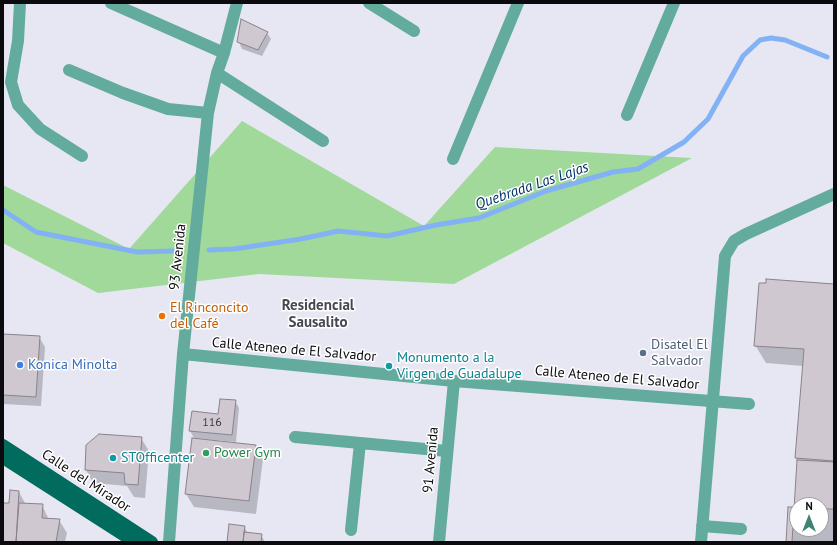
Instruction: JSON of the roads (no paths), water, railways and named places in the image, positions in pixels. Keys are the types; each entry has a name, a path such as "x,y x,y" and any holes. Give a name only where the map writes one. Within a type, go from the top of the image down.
{"main road":[{"name":"Calle del Mirador","path":"3,445 152,542"},
{"name":"Calle del Mirador","path":"3,458 134,542"}],"street":[{"path":"20,3 18,41 11,82 18,105 40,129 82,156"},
{"path":"111,3 224,53"},
{"name":"93 Avenida","path":"169,542 183,354 208,113 236,3"},
{"path":"369,3 414,31"},
{"path":"453,159 518,3"},
{"path":"626,115 674,3"},
{"path":"69,70 124,93 168,109 208,113"},
{"path":"217,73 323,141"},
{"path":"701,542 725,256 734,241 746,234 834,194"},
{"name":"Calle Ateneo de El Salvador","path":"183,354 454,380 749,404"},
{"name":"91 Avenida","path":"439,542 454,380"},
{"path":"295,437 447,451"},
{"path":"351,530 360,443"},
{"path":"702,526 740,529"}],"waterway":[{"name":"Quebrada Las Lajas","path":"209,250 234,249 301,239 338,231 387,236 436,225 479,218 546,191 613,172 638,169 684,142 708,119 743,56 760,40 771,38 785,40 827,57"},
{"name":"Quebrada Las Lajas","path":"3,210 36,232 137,252 174,251"}],"place":[{"name":"El Rinconcito del Café","path":"162,316"},
{"name":"Disatel El Salvador","path":"643,353"},
{"name":"Konica Minolta","path":"20,365"},
{"name":"Monumento a la Virgen de Guadalupe","path":"389,366"},
{"name":"Power Gym","path":"206,453"},
{"name":"STOfficenter","path":"113,458"}],"district":[{"name":"Residencial Sausalito","path":"318,314"}]}
